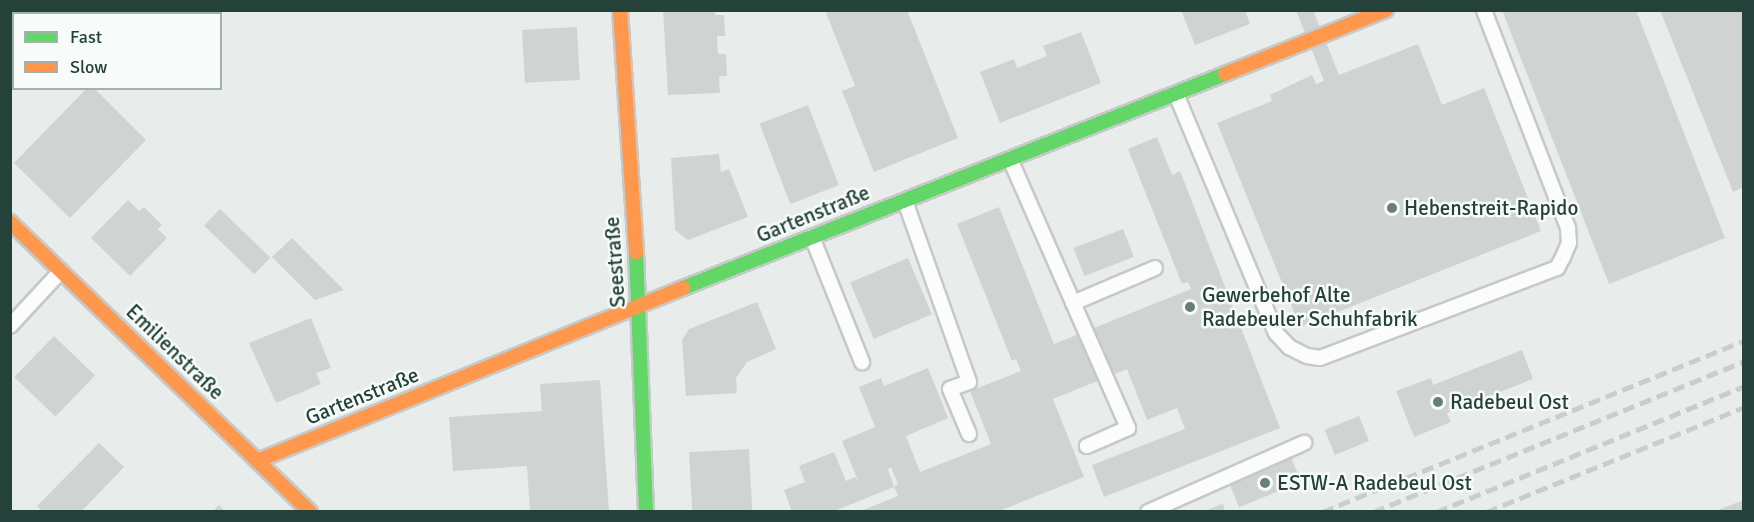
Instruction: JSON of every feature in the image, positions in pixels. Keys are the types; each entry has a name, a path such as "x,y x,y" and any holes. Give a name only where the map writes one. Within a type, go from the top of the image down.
{"street":[{"name":"Seestraße","path":"620,10 639,306 646,512"},
{"name":"Gartenstraße","path":"257,461 639,306 1386,10"},
{"name":"Emilienstraße","path":"10,222 310,512"}],"lane":[{"path":"1176,94 1276,333 1289,347 1307,356 1320,358 1557,268 1563,257 1569,243 1568,228 1484,10"},
{"path":"1010,159 1128,429 1087,446"},
{"path":"904,201 969,382 950,389 969,434"},
{"path":"812,237 862,362"},
{"path":"1073,303 1155,268"},
{"path":"10,326 61,271"},
{"path":"1148,512 1304,443"}],"building":[{"path":"81,10 98,10 97,12"},
{"path":"663,10 715,10 715,15 724,15 725,36 717,36 718,54 726,54 727,76 719,76 720,93 668,95"},
{"path":"825,10 907,10 958,138 874,172 842,91 855,86"},
{"path":"1181,10 1245,10 1250,24 1195,45"},
{"name":"Hebenstreit-Rapido","path":"1296,10 1313,10 1339,75 1418,44 1442,105 1484,88 1541,231 1300,327 1217,123 1272,101 1270,95 1312,75 1316,84 1324,81"},
{"path":"1502,10 1636,10 1725,238 1609,284"},
{"path":"1660,10 1744,10 1744,187 1733,192"},
{"path":"577,27 580,80 525,83 522,30"},
{"path":"1081,32 1101,83 1000,123 980,72 1014,59 1017,68 1047,56 1043,46"},
{"path":"85,90 96,90 146,140 70,218 14,163"},
{"path":"808,105 839,185 790,204 759,124"},
{"path":"1157,137 1172,175 1180,171 1280,428 1104,497 1092,465 1185,429 1177,408 1147,420 1127,369 1053,399 1084,477 997,512 858,512 898,496 894,487 832,512 792,512 784,490 805,482 799,466 834,452 846,481 855,477 858,481 842,441 875,427 859,387 881,378 884,386 928,368 948,418 906,436 920,472 991,444 970,391 1021,371 1016,359 1012,361 957,224 999,207 1054,344 1191,289 1188,282 1182,284 1128,149","holes":["891,467 898,484 894,487 888,469"]},
{"path":"719,154 721,172 729,169 748,217 688,240 675,230 671,158"},
{"path":"128,200 139,211 144,207 162,225 158,229 167,238 130,276 91,238"},
{"path":"220,209 270,258 254,274 204,226"},
{"path":"1123,229 1134,257 1084,276 1074,248"},
{"path":"292,238 344,290 315,300 272,257"},
{"path":"908,258 932,314 874,339 850,283"},
{"path":"757,302 776,349 747,362 736,378 737,393 686,396 682,340 689,329"},
{"path":"311,318 331,368 316,373 321,384 276,403 249,343"},
{"path":"54,336 95,376 55,417 14,377"},
{"name":"Radebeul Ost","path":"1522,350 1533,379 1447,413 1451,422 1414,437 1396,391 1431,378 1433,385"},
{"path":"600,380 609,512 530,512 527,466 453,471 449,417 542,411 540,384"},
{"path":"1359,416 1369,441 1335,455 1325,430"},
{"path":"99,443 124,467 81,512 43,512 37,506"},
{"path":"749,449 752,512 692,512 689,452"},
{"name":"ESTW-A Radebeul Ost","path":"1291,457 1301,482 1239,507 1229,482"},
{"path":"1744,500 1744,512 1715,512 1715,511"},
{"path":"1223,504 1225,512 1210,512 1209,509"},
{"path":"219,505 226,512 212,512"}],"railway":[{"path":"1322,512 1744,341"},
{"path":"1373,512 1744,361"},
{"path":"1436,512 1744,386"},
{"path":"1486,512 1744,407"}],"traffic: fast":[{"path":"683,288 1225,74"},
{"path":"636,252 646,512"}],"traffic: slow":[{"path":"620,10 636,252"},
{"path":"1225,74 1386,10"},
{"path":"10,222 310,512"},
{"path":"257,461 683,288"}],"place":[{"name":"Hebenstreit-Rapido","path":"1392,208"},
{"name":"Gewerbehof Alte Radebeuler Schuhfabrik","path":"1190,307"},
{"name":"Radebeul Ost","path":"1438,402"},
{"name":"ESTW-A Radebeul Ost","path":"1265,483"}]}
